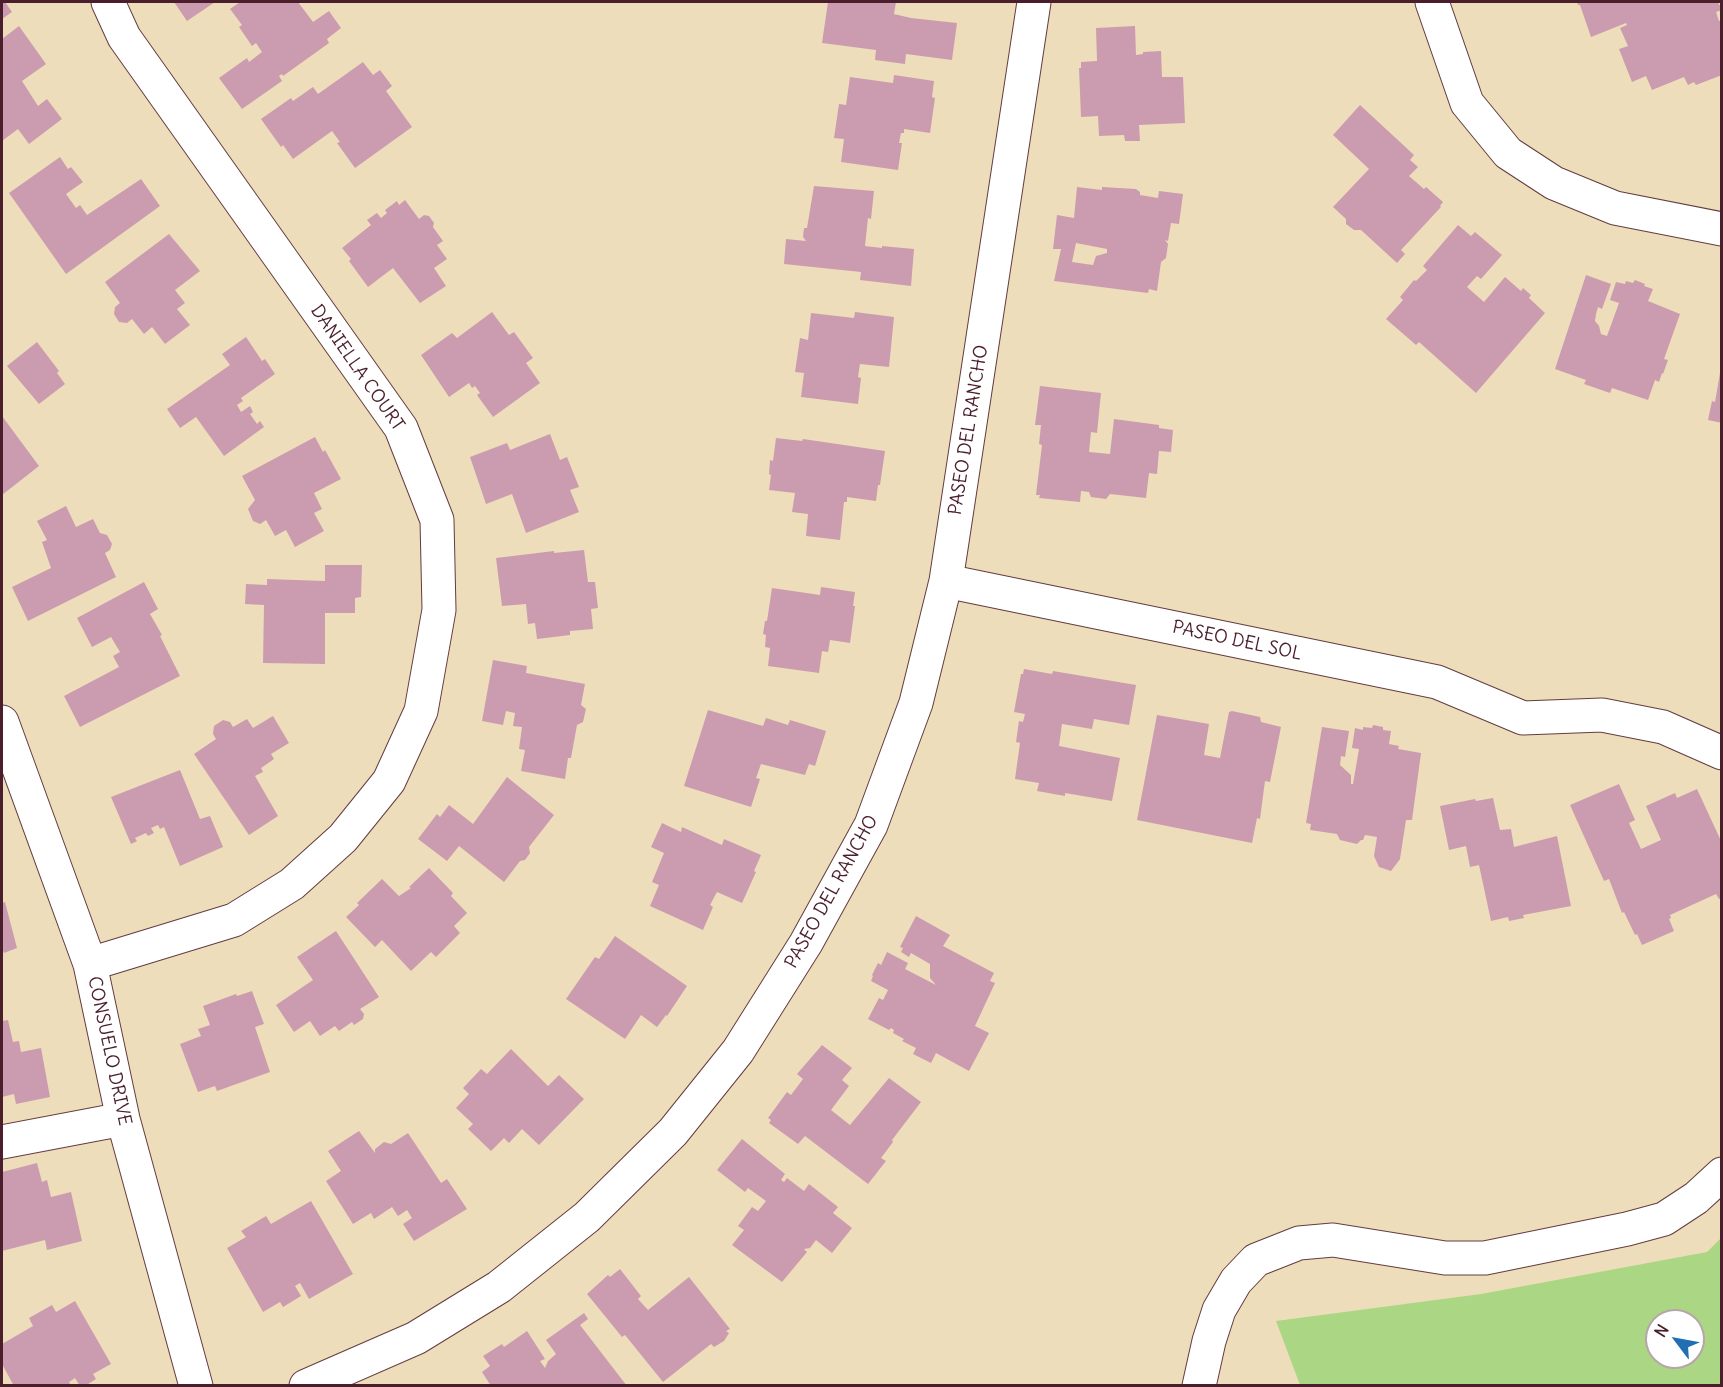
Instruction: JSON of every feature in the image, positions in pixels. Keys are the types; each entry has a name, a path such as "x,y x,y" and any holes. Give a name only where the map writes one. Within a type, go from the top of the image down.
{"street":[{"name":"DANIELLA COURT","path":"90,964 234,920 292,884 343,838 389,781 421,711 440,610 436,520 401,428 124,37 108,2"},
{"name":"PASEO DEL RANCHO","path":"306,1386 416,1338 499,1287 595,1210 673,1132 738,1051 806,943 871,825 916,703 946,581 1034,2"},
{"path":"1432,2 1467,103 1508,153 1554,183 1615,208 1722,229"},
{"name":"PASEO DEL SOL","path":"946,581 1437,682 1523,718 1602,715 1663,727 1722,753"},
{"name":"CONSUELO DRIVE","path":"2,722 90,964 123,1119 196,1386"},
{"path":"2,1142 123,1119"},
{"path":"1199,1386 1209,1341 1220,1310 1236,1281 1256,1260 1299,1243 1333,1240 1445,1258 1485,1258 1627,1229 1664,1219 1696,1198 1722,1174"}],"green space":[{"path":"1721,1238 1721,1385 1300,1385 1276,1321 1481,1294 1707,1252"}],"building":[{"path":"2,2 5,2 12,12 2,19"},
{"path":"174,2 215,2 187,21"},
{"path":"240,2 298,2 313,22 329,11 341,28 327,39 329,43 283,76 282,74 279,76 282,81 242,109 219,78 247,58 249,62 262,52 256,43 252,46 239,27 242,25 230,9"},
{"path":"828,2 896,2 894,14 957,23 952,60 906,54 905,64 875,60 876,50 822,43"},
{"path":"1577,2 1718,2 1719,5 1722,4 1722,10 1716,12 1719,21 1722,20 1722,75 1696,85 1694,82 1688,85 1684,77 1652,90 1646,76 1632,82 1619,49 1628,46 1620,28 1627,25 1626,23 1591,37"},
{"path":"19,26 46,64 22,81 38,106 47,99 62,119 29,144 18,129 2,141 2,39"},
{"path":"1135,26 1136,55 1143,54 1143,52 1161,51 1162,77 1183,77 1185,123 1139,125 1140,141 1125,141 1124,135 1099,136 1098,116 1081,117 1079,68 1081,68 1081,62 1097,61 1096,28"},
{"path":"363,62 373,75 380,70 392,86 386,91 412,127 355,168 337,143 340,142 332,131 293,159 283,145 281,147 261,119 291,98 293,101 313,87 318,94"},
{"path":"894,75 934,81 932,97 935,98 930,133 904,129 899,143 902,143 898,170 841,162 844,139 834,138 839,104 846,105 850,77 893,83"},
{"path":"1360,105 1414,155 1410,160 1418,167 1409,176 1443,202 1401,250 1405,254 1397,263 1361,230 1354,230 1346,224 1346,219 1333,207 1369,169 1333,135"},
{"path":"60,157 68,169 71,167 83,182 66,194 76,208 80,205 87,215 141,179 160,206 66,274 9,193"},
{"path":"814,186 874,191 865,246 914,249 911,286 860,280 861,272 784,264 786,239 806,241 803,237 804,228 807,228"},
{"path":"1077,187 1102,190 1102,187 1136,189 1140,195 1158,198 1159,191 1183,194 1179,224 1171,223 1168,241 1165,240 1168,244 1166,258 1161,262 1157,291 1149,289 1148,293 1054,281 1061,249 1053,249 1057,215 1074,218","holes":["1076,243 1107,249 1107,253 1096,256 1093,265 1072,262"]},
{"path":"405,200 419,219 424,215 429,216 434,223 433,227 443,241 437,245 447,259 434,268 446,286 420,303 393,268 368,287 342,248 371,225 367,220 377,213 381,218 387,213 385,210 397,201 399,205"},
{"path":"1458,225 1471,236 1475,232 1502,255 1481,279 1477,276 1467,287 1484,302 1505,277 1521,291 1523,288 1531,295 1529,298 1545,313 1476,393 1419,342 1416,345 1386,319 1403,300 1400,297 1414,280 1416,281 1427,270 1423,266"},
{"path":"169,234 200,271 175,290 185,303 177,309 190,325 165,344 152,327 144,334 132,319 127,323 119,322 114,314 115,307 120,303 105,282"},
{"path":"1586,275 1611,284 1602,309 1598,307 1596,314 1595,321 1601,334 1607,336 1619,303 1610,300 1616,282 1625,284 1626,281 1633,283 1635,280 1645,284 1644,286 1653,289 1648,301 1680,314 1664,359 1668,360 1663,374 1659,382 1655,380 1648,400 1612,388 1610,393 1584,384 1586,380 1555,369"},
{"path":"492,312 509,335 514,332 533,358 526,363 540,383 493,417 477,395 480,393 475,386 472,388 469,383 449,397 421,355 452,333 457,338"},
{"path":"855,312 894,317 889,367 860,364 858,404 801,397 804,373 795,372 800,338 808,340 811,313 854,318"},
{"path":"246,337 262,361 265,359 275,374 241,398 243,401 237,405 241,412 250,406 253,412 250,414 257,424 260,421 264,427 224,456 196,417 180,428 167,409 230,365 222,354"},
{"path":"37,342 59,371 57,373 65,384 39,404 7,366"},
{"path":"1720,373 1722,373 1722,423 1708,420 1712,401 1715,402"},
{"path":"1040,386 1101,393 1097,433 1091,432 1089,452 1110,454 1114,419 1159,425 1159,428 1173,430 1171,452 1159,451 1157,474 1149,473 1146,498 1110,494 1106,499 1091,497 1089,492 1081,491 1080,502 1039,498 1040,495 1036,495 1042,445 1039,444 1041,425 1035,425"},
{"path":"2,416 39,466 2,495"},
{"path":"550,434 560,460 567,457 579,487 570,490 579,512 526,533 512,494 486,504 470,457 507,443 510,450"},
{"path":"315,437 341,479 314,493 322,509 314,513 324,531 295,547 286,530 275,536 266,520 260,524 253,521 248,509 255,500 242,476"},
{"path":"776,438 802,441 803,439 885,451 876,501 847,497 847,502 844,502 840,540 806,536 808,514 792,512 795,493 769,490 770,460 773,461"},
{"path":"66,506 76,527 93,519 100,533 107,535 112,544 110,550 105,553 116,577 28,621 12,587 51,568 42,542 47,540 37,521"},
{"path":"584,550 588,582 595,582 598,608 591,609 593,629 570,631 570,635 537,639 535,623 528,624 526,604 502,606 496,558"},
{"path":"325,565 362,565 361,597 355,598 355,613 325,613 325,664 263,663 264,605 245,604 246,584 267,585 267,579 325,581"},
{"path":"144,582 158,609 150,614 180,676 80,727 64,696 119,667 113,656 120,652 111,637 92,647 77,618"},
{"path":"821,587 855,592 850,643 830,640 828,652 822,651 819,673 768,666 770,648 765,647 766,635 763,634 772,588 820,595"},
{"path":"493,660 527,666 526,673 585,684 581,705 586,709 583,722 577,725 565,779 521,771 525,750 519,749 522,727 513,726 515,713 506,711 503,725 482,721"},
{"path":"1024,669 1052,674 1053,671 1136,685 1129,725 1094,719 1092,729 1062,724 1059,746 1120,758 1112,801 1037,791 1039,783 1015,779 1020,743 1016,742 1019,721 1023,722 1025,714 1014,712"},
{"path":"708,710 763,726 766,718 788,725 790,720 826,731 815,766 809,764 805,775 761,764 756,778 760,779 751,807 684,786"},
{"path":"1229,712 1260,717 1261,722 1281,727 1270,782 1265,781 1260,819 1257,818 1252,843 1137,820 1157,715 1209,724 1204,755 1220,758"},
{"path":"273,716 289,743 271,754 274,759 261,768 263,772 255,776 278,816 249,835 194,754 216,739 213,734 214,726 223,720 230,722 233,727 247,719 253,728"},
{"path":"1373,725 1391,731 1389,744 1399,746 1398,749 1421,753 1412,820 1406,820 1400,859 1391,871 1379,867 1374,856 1377,837 1365,835 1363,840 1357,844 1340,840 1337,834 1310,830 1311,824 1306,823 1322,727 1349,731 1345,757 1341,756 1340,765 1351,775 1351,784 1353,784 1359,749 1352,748 1355,728 1363,730 1363,727 1372,728"},
{"path":"180,770 200,819 210,816 223,847 180,866 164,827 160,829 158,825 151,828 154,833 148,836 146,833 135,838 137,841 131,844 111,797"},
{"path":"507,777 554,815 529,847 530,853 525,860 520,861 504,882 459,846 447,861 418,839 437,814 440,817 449,805 473,824"},
{"path":"1619,784 1635,820 1629,823 1641,849 1661,840 1646,806 1675,793 1677,798 1697,789 1722,843 1722,898 1719,899 1716,894 1670,915 1669,919 1674,931 1642,945 1624,912 1622,913 1609,879 1604,881 1570,805"},
{"path":"1493,798 1500,830 1511,829 1514,847 1557,836 1571,906 1523,915 1524,918 1509,921 1508,917 1491,921 1479,865 1470,867 1466,846 1449,850 1440,806"},
{"path":"662,823 681,832 682,827 722,845 724,839 761,855 742,903 717,892 710,905 713,907 703,930 650,906 659,885 652,882 664,853 651,847"},
{"path":"429,868 453,893 451,896 467,913 454,926 460,933 436,957 431,952 411,971 382,940 375,947 346,917 382,879 399,896 411,888 409,887"},
{"path":"5,902 17,948 4,953 2,903"},
{"path":"916,916 950,935 943,946 994,973 990,981 995,983 975,1026 989,1033 969,1071 936,1053 931,1063 913,1054 916,1048 902,1041 904,1039 893,1033 894,1030 891,1028 889,1030 868,1019 879,998 883,1000 888,990 871,981 878,963 881,965 887,952 908,963 905,969 936,985 930,978 930,964 911,953 909,957 901,952 903,948 900,947"},
{"path":"336,931 379,997 360,1009 364,1014 363,1019 354,1025 352,1022 339,1031 335,1026 320,1036 310,1021 294,1032 276,1005 313,980 297,957"},
{"path":"615,936 687,986 657,1027 641,1015 625,1039 566,999 595,957 599,959"},
{"path":"252,991 264,1024 255,1027 270,1072 217,1091 215,1086 198,1092 180,1044 201,1036 198,1029 210,1025 203,1006 236,994 237,996"},
{"path":"8,1020 13,1042 19,1041 21,1052 41,1048 50,1097 16,1104 14,1094 2,1097 2,1021"},
{"path":"822,1045 852,1068 842,1080 849,1086 831,1110 850,1125 889,1078 921,1102 892,1140 893,1142 881,1158 886,1161 868,1184 805,1136 798,1144 769,1123 771,1120 768,1118 787,1092 791,1095 803,1079 797,1074"},
{"path":"511,1049 548,1086 559,1075 584,1099 539,1145 522,1129 509,1143 504,1138 491,1151 468,1129 473,1124 456,1108 469,1094 463,1088 481,1069 487,1074"},
{"path":"359,1131 375,1153 375,1149 384,1142 391,1144 408,1133 441,1183 447,1179 467,1209 414,1241 403,1224 412,1218 407,1210 398,1216 392,1207 374,1219 371,1213 353,1224 326,1181 341,1171 328,1151"},
{"path":"742,1139 785,1174 781,1180 784,1182 787,1178 804,1191 809,1184 838,1207 833,1213 852,1228 832,1253 816,1240 810,1248 804,1249 807,1252 782,1282 732,1245 744,1230 738,1226 752,1207 758,1211 766,1201 748,1188 745,1192 717,1170"},
{"path":"37,1163 42,1182 47,1180 51,1197 71,1192 82,1241 47,1250 45,1240 2,1251 2,1172"},
{"path":"311,1201 353,1274 309,1299 300,1283 295,1286 301,1296 283,1307 280,1302 263,1312 227,1248 246,1237 241,1231 266,1216 271,1224"},
{"path":"620,1269 641,1296 638,1299 648,1310 689,1277 730,1329 726,1331 729,1333 724,1341 714,1347 711,1344 663,1382 625,1335 622,1337 587,1294 608,1275 610,1277"},
{"path":"75,1301 111,1364 93,1374 96,1379 85,1386 80,1386 75,1378 69,1382 71,1386 14,1386 2,1364 2,1344 33,1326 29,1318 52,1305 56,1312"},
{"path":"584,1313 588,1319 580,1325 627,1386 491,1386 482,1372 490,1366 483,1356 502,1344 504,1347 527,1331 545,1359 540,1361 545,1368 548,1361 556,1354 546,1340"}]}
